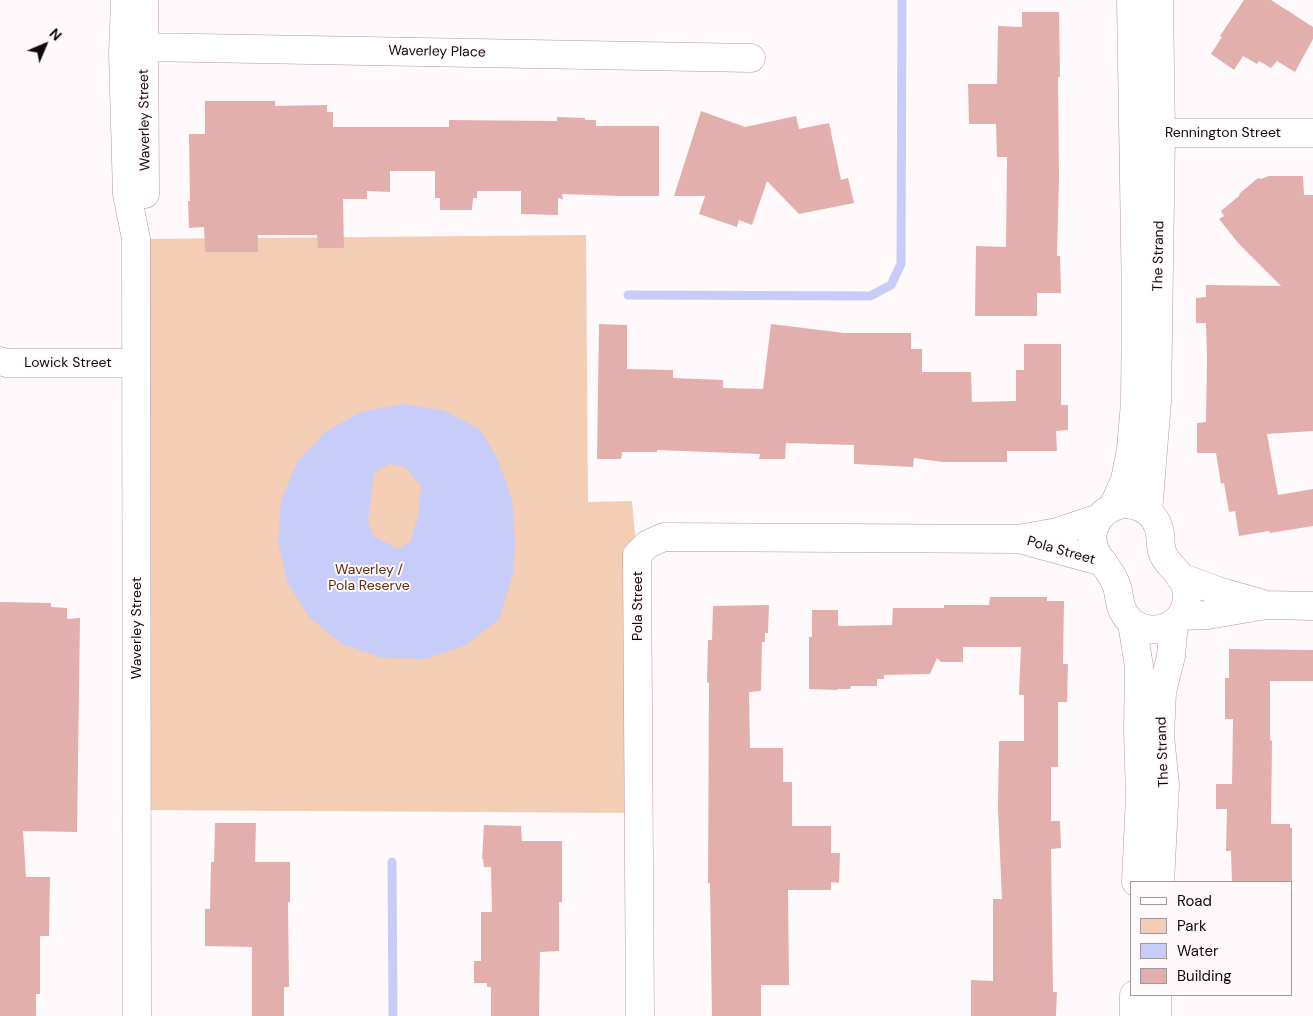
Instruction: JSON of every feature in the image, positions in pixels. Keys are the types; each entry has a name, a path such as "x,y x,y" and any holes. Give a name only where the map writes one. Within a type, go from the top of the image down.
{"street":[{"name":"Waverley Street","path":"125,0 134,46"},
{"name":"Waverley Street","path":"137,1016 136,240 127,194 134,46 144,0"},
{"name":"The Strand","path":"1131,0 1136,301 1135,403 1131,449 1125,480 1093,530 1093,544 1098,557 1108,568 1116,583 1120,606 1132,623 1139,666 1140,796 1136,881"},
{"name":"The Strand","path":"1148,512 1157,402 1161,134 1159,0"},
{"name":"Waverley Place","path":"134,46 751,58"},
{"name":"Rennington Street","path":"1134,133 1313,133"},
{"name":"Lowick Street","path":"0,361 7,363 136,363"},
{"name":"Pola Street","path":"640,1016 637,555 648,544 664,537 1019,539 1057,532 1122,504 1136,505 1148,512"},
{"path":"1148,512 1153,516 1159,529 1161,550 1180,577 1221,592 1266,605"},
{"name":"Pola Street","path":"1019,539 1103,562"},
{"name":"The Strand","path":"1160,881 1165,785 1160,736 1162,692 1178,619 1186,603 1186,589 1180,577"},
{"path":"1132,623 1151,630 1164,628 1178,619 1266,605 1313,606"},
{"path":"1134,996 1134,1016"},
{"path":"1157,996 1157,1016"}],"green space":[{"name":"Waverley / Pola Reserve","path":"586,235 588,502 632,501 637,555 639,813 137,810 136,239"}],"water":[{"path":"402,404 443,410 480,429 497,458 512,499 515,543 513,574 499,619 466,645 425,659 382,658 342,644 310,618 287,582 278,542 281,501 297,462 325,432 361,412","holes":["389,464 405,467 421,486 419,512 410,542 397,549 373,535 368,520 374,473"]}],"building":[{"path":"1244,0 1271,0 1313,27 1313,39 1295,72 1277,61 1271,68 1259,61 1257,64 1243,56 1234,70 1211,54 1222,37 1220,36"},
{"path":"1022,12 1059,12 1060,77 1058,77 1059,178 1057,256 1060,256 1061,293 1037,293 1037,316 975,316 976,246 1006,247 1007,157 997,157 996,124 969,124 968,84 997,84 998,26 1022,27"},
{"path":"205,101 275,101 275,106 327,105 327,112 333,112 333,127 449,127 449,120 557,121 557,117 596,120 596,126 659,126 659,196 562,194 563,199 558,198 558,215 521,214 521,191 477,191 477,198 473,198 472,210 440,210 440,198 435,198 435,171 390,171 390,192 367,191 367,199 343,199 344,248 318,248 317,235 258,235 258,252 205,252 204,227 189,228 188,201 190,201 189,134 205,134"},
{"path":"701,111 745,127 796,116 799,129 829,123 841,180 848,178 854,203 799,214 767,181 752,225 739,220 737,227 699,214 705,196 674,196"},
{"path":"1269,176 1303,176 1304,195 1313,195 1313,431 1267,434 1278,495 1313,489 1313,526 1239,536 1235,511 1229,512 1224,483 1221,484 1216,453 1197,453 1197,423 1206,422 1207,359 1206,323 1196,323 1196,298 1206,297 1206,285 1281,286 1239,244 1219,219 1224,216 1221,211 1239,194 1258,178 1261,179"},
{"path":"599,324 627,325 627,369 673,370 673,378 723,380 723,388 763,389 771,324 844,333 911,333 911,349 922,349 922,372 971,372 972,402 1016,401 1016,370 1024,370 1024,344 1061,344 1061,405 1068,405 1068,430 1056,431 1057,451 1007,451 1007,462 942,462 914,458 913,467 854,464 854,445 786,443 785,459 759,459 760,454 657,450 657,452 622,452 621,459 597,459"},
{"path":"990,597 1047,597 1047,601 1064,601 1063,664 1068,664 1067,702 1058,702 1058,767 1051,767 1051,821 1060,821 1061,848 1051,849 1053,992 1057,992 1056,1016 971,1016 971,980 993,981 993,899 1002,899 998,808 999,741 1024,741 1024,695 1019,695 1021,647 963,647 963,662 941,662 937,658 930,674 884,675 884,679 877,679 877,686 851,686 850,689 838,690 809,689 809,637 812,637 812,610 838,610 838,626 892,625 893,608 944,608 944,605 989,605"},
{"path":"0,602 51,603 51,607 67,608 67,619 80,618 77,832 23,831 26,877 50,877 49,936 40,936 40,994 36,994 36,1016 0,1016"},
{"path":"769,605 768,633 765,633 765,642 762,642 761,691 749,692 750,748 783,748 783,782 792,782 792,826 831,826 831,853 840,853 839,883 831,882 831,890 788,890 789,985 761,985 761,1016 712,1016 710,883 708,883 708,640 712,640 713,606"},
{"path":"1229,649 1313,650 1313,681 1270,681 1270,740 1272,741 1271,824 1290,824 1290,828 1292,828 1292,881 1232,881 1231,851 1226,851 1227,809 1216,809 1216,784 1232,784 1233,719 1225,719 1225,678 1229,678"},
{"path":"215,823 256,823 255,862 290,862 290,902 288,902 289,987 284,987 284,1016 252,1016 252,947 205,946 205,909 210,909 211,862 214,862"},
{"path":"484,825 521,826 522,841 562,841 562,902 559,902 559,951 540,952 539,1016 491,1016 491,987 487,987 487,983 474,983 474,961 481,961 481,912 492,912 491,867 484,867 482,859"}],"waterway":[{"path":"628,295 870,296 891,285 901,264 902,0"},
{"path":"392,862 393,1016"}]}
